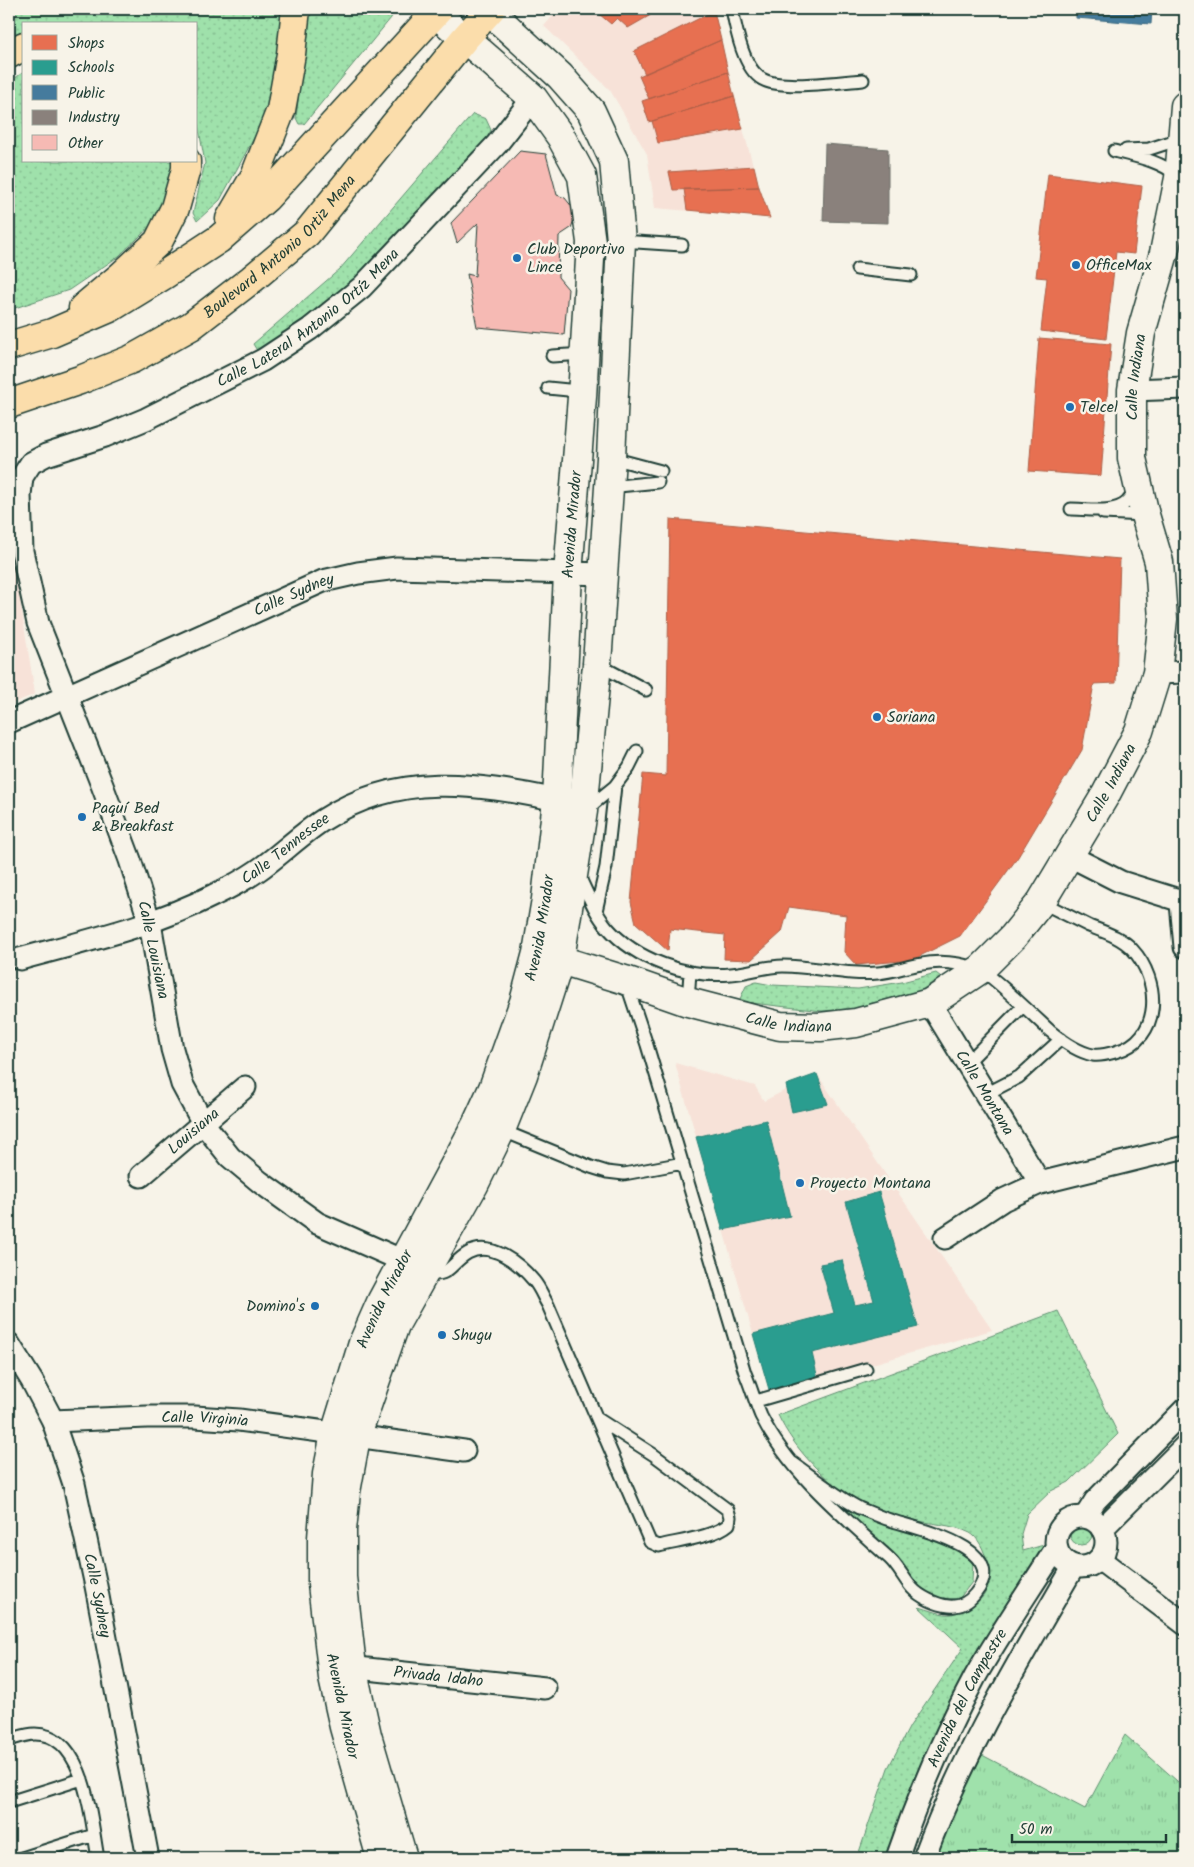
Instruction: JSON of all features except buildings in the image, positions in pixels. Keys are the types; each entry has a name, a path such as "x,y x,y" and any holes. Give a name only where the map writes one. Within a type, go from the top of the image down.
{"main road":[{"path":"219,238 255,176 281,110 296,9"},
{"name":"Boulevard Antonio Ortiz Mena","path":"9,404 80,380 132,358 191,326 252,279 306,234 464,39 491,9"},
{"name":"Avenida Mirador","path":"403,1858 367,1735 342,1666 322,1584 322,1538 327,1474 345,1435 364,1343 382,1300 414,1265 474,1185 501,1130 523,1076 548,956 574,865 583,811 597,664 610,458 620,241 614,160 591,111 560,76 491,9"},
{"path":"9,346 52,334 110,308 219,238 272,191 435,10"},
{"name":"Avenida Mirador","path":"414,1265 493,1088 524,1002 548,956 546,898 557,800 568,574 585,354 591,242 582,176 561,137 533,98 464,39 435,10"},
{"path":"9,54 22,47"},
{"name":"Calle Indiana","path":"548,956 688,1002 780,1026 820,1026 856,1023 930,1003 981,969 1013,937 1041,902 1106,794 1139,731 1157,673 1163,619 1160,572 1132,458 1132,390 1141,333 1164,253 1182,178 1185,106"},
{"path":"52,334 120,277 158,242 175,208 186,169 186,162"},
{"name":"Avenida Mirador","path":"342,1666 344,1727 380,1858"}],"street":[{"name":"Calle Lateral Antonio Ortíz Mena","path":"30,463 46,455 105,436 146,419 263,360 310,329 362,287 498,144 533,98"},
{"path":"1132,390 1185,388"},
{"name":"Calle Louisiana","path":"30,463 22,477 20,495 22,551 38,623 130,860 150,923 172,1049 182,1084 203,1123 230,1157 260,1182 317,1223 414,1265"},
{"name":"Calle Sydney","path":"9,722 322,581 358,573 397,568 603,574"},
{"path":"1157,673 1185,672"},
{"name":"Calle Tennessee","path":"20,959 150,923 214,896 256,872 324,820 369,796 405,788 441,784 502,789 557,800"},
{"path":"1070,856 1121,882 1183,902 1185,947"},
{"name":"Calle Montana","path":"930,1003 1040,1182"},
{"name":"Louisiana","path":"141,1176 245,1087"},
{"path":"945,1238 1003,1200 1040,1182 1185,1147"},
{"name":"Calle Sydney","path":"9,1344 32,1381 53,1421 74,1484 148,1858"},
{"path":"1085,1517 1094,1501 1185,1409"},
{"name":"Calle Virginia","path":"53,1421 195,1417 239,1420 464,1451"},
{"path":"1102,1529 1185,1446"},
{"path":"1077,1517 1094,1520 1102,1529 1106,1543 1104,1552 1099,1559 1086,1567 1074,1566 1064,1561 1056,1548 1056,1537 1063,1524 1077,1517"},
{"name":"Avenida del Campestre","path":"897,1858 913,1811 942,1744 975,1677 1056,1548"},
{"path":"1099,1559 1185,1624"},
{"name":"Avenida del Campestre","path":"924,1858 966,1758 999,1695 1074,1566"},
{"name":"Privada Idaho","path":"342,1666 545,1688"}],"lane":[{"path":"732,9 738,36 748,63 762,79 780,84 863,80"},
{"path":"1182,178 1161,164 1151,160 1114,151 1149,149 1184,138"},
{"path":"620,241 682,245"},
{"path":"857,269 910,275"},
{"path":"552,356 585,354"},
{"path":"548,388 568,390 582,397"},
{"path":"608,487 660,477 610,458"},
{"path":"1138,487 1128,501 1121,506 1071,509 1118,515 1145,515"},
{"path":"597,664 646,690"},
{"path":"583,811 615,786 629,767 637,751"},
{"path":"596,911 608,852 615,786"},
{"path":"574,865 596,911 608,927 639,953 664,964 690,972 712,975 784,966 864,974 922,964 947,962 981,969 1060,1039 1092,1055 1104,1055 1124,1049 1138,1038 1150,1022 1154,1006 1150,984 1142,962 1131,948 1118,938 1041,902"},
{"path":"688,1002 690,972"},
{"path":"625,980 683,1163 745,1373 761,1416 793,1464 830,1504 872,1544 891,1559 913,1589 930,1600 945,1606 954,1607 966,1603 976,1593 983,1577 982,1564 966,1547 941,1536 889,1520 858,1507 793,1464"},
{"path":"967,1063 1022,1006"},
{"path":"986,1094 1019,1077 1060,1039"},
{"path":"501,1130 590,1167 608,1172 624,1174 683,1163"},
{"path":"414,1265 434,1274 441,1274 467,1254 478,1250 488,1250 516,1263 535,1282 548,1305 650,1542 659,1546 714,1532 729,1524 728,1510 654,1455 598,1419"},
{"path":"756,1400 866,1369"},
{"path":"9,1740 34,1733 46,1735 68,1751 76,1762 82,1779 98,1858"},
{"path":"9,1802 82,1779"},
{"path":"22,1858 94,1835"}],"shaded area":[{"path":"559,9 713,9 743,129 759,187 770,218 655,208 647,154 610,90 544,26"},
{"path":"9,531 35,694 9,705"},
{"name":"Proyecto Montana","path":"675,1063 755,1086 764,1101 817,1074 992,1330 770,1393"}],"green space":[{"path":"9,9 283,9 272,105 220,200 197,221 193,213 205,163 198,124 198,22 22,22 22,44 9,47"},
{"path":"304,9 395,9 391,18 304,124 299,124 296,118 303,57"},
{"path":"22,73 22,162 179,162 158,219 119,256 69,290 9,310 9,82"},
{"path":"473,114 486,119 491,130 487,138 390,254 261,357 253,344 340,269"},
{"path":"936,973 941,977 917,993 874,1007 822,1011 752,1003 740,999 746,986 756,982 772,985 858,989 902,982"},
{"path":"1058,1311 1118,1434 1069,1482 1051,1491 1027,1514 1021,1534 1023,1551 1054,1542 892,1858 857,1858 888,1768 910,1726 963,1648 919,1607 940,1613 952,1614 974,1605 981,1599 987,1588 987,1561 980,1544 970,1533 872,1508 848,1495 824,1476 802,1453 778,1415"},
{"path":"796,1471 841,1503 889,1527 939,1538 973,1562 972,1582 958,1600 929,1596 846,1527"},
{"path":"1081,1523 1089,1526 1092,1534 1089,1542 1081,1545 1073,1542 1070,1534 1073,1526"},
{"path":"1125,1735 1185,1788 1185,1858 920,1858 965,1746 1085,1809"}],"place":[{"name":"Club Deportivo Lince","path":"517,258"},
{"name":"OfficeMax","path":"1076,265"},
{"name":"Telcel","path":"1070,407"},
{"name":"Soriana","path":"877,717"},
{"name":"Paquí Bed & Breakfast","path":"82,817"},
{"name":"Proyecto Montana","path":"800,1183"},
{"name":"Domino's","path":"315,1306"},
{"name":"Shugu","path":"442,1335"}]}
